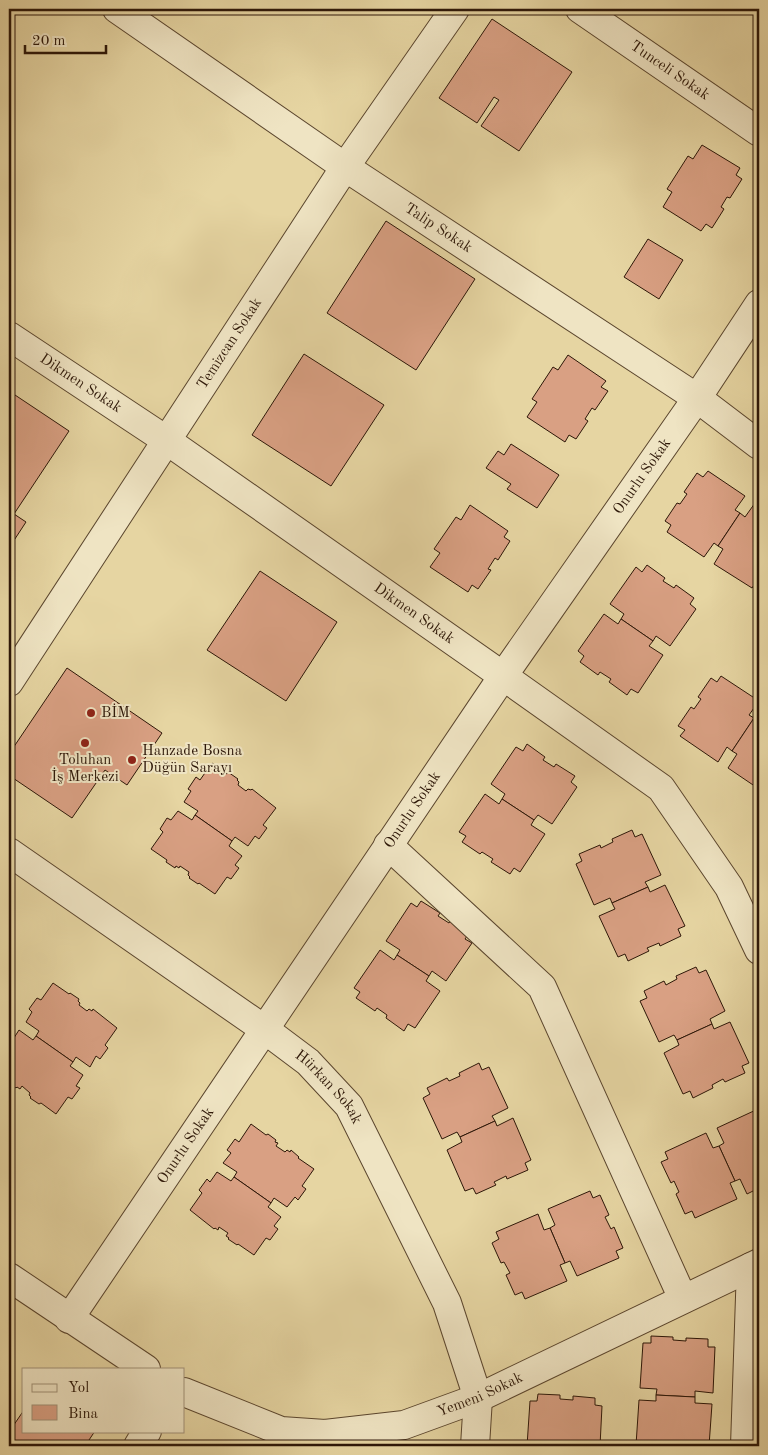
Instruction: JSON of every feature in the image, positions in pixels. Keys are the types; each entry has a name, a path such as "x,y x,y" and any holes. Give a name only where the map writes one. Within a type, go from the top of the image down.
{"street":[{"name":"Talip Sokak","path":"117,9 345,168 697,398 759,445"},
{"name":"Temizcan Sokak","path":"9,682 345,168 455,9"},
{"name":"Tunceli Sokak","path":"580,9 759,132"},
{"name":"Onurlu Sokak","path":"69,1319 388,845 503,676 697,398 759,304"},
{"name":"Dikmen Sokak","path":"9,336 166,440 661,788 729,887 759,950"},
{"path":"388,845 542,987 683,1299"},
{"name":"Hürkan Sokak","path":"9,852 264,1029 308,1062 349,1106 447,1303 478,1398 475,1446"},
{"path":"745,1446 755,1265"},
{"name":"Yemeni Sokak","path":"185,1392 281,1431 325,1434 404,1424 478,1398 755,1265"},
{"path":"9,1277 144,1368"},
{"path":"138,1446 146,1432"}],"building":[{"path":"492,19 572,72 519,151 481,126 499,100 494,97 477,123 439,98"},
{"path":"702,145 740,168 736,175 742,179 730,198 727,197 721,207 724,209 712,228 706,224 701,231 663,207 672,192 667,189 688,156 693,159"},
{"path":"386,221 475,279 416,370 327,313"},
{"path":"648,239 683,260 659,299 624,277"},
{"path":"304,354 384,405 331,486 252,435"},
{"path":"568,355 606,381 601,387 608,391 595,410 592,408 585,419 588,421 576,439 569,435 565,442 527,417 537,402 532,399 553,367 558,370"},
{"path":"9,391 69,431 14,514 26,522 9,548"},
{"path":"511,444 559,475 537,508 507,489 511,484 486,468 498,451 504,455"},
{"path":"708,471 745,496 735,510 740,513 718,546 714,543 704,557 667,532 671,525 665,521 677,503 680,504 687,494 684,492 697,473 703,477"},
{"path":"755,503 759,506 759,585 756,582 752,588 714,564 723,549 718,546 740,513 745,517"},
{"path":"470,505 508,531 504,537 510,541 498,560 495,558 488,569 491,570 478,589 472,585 468,592 430,567 440,553 434,549 456,517 461,520"},
{"path":"647,565 665,578 663,581 674,588 676,585 694,598 690,604 696,609 670,646 656,636 653,641 621,619 624,614 610,604 636,567 642,572"},
{"path":"260,571 337,622 286,701 207,650"},
{"path":"604,614 618,624 621,619 653,641 649,646 663,655 638,693 631,689 627,695 609,682 611,679 600,672 598,675 580,662 584,656 578,651"},
{"name":"Toluhan İş Merkezi","path":"67,668 162,733 127,785 105,770 72,818 10,776 9,767 9,754"},
{"path":"721,676 759,701 749,715 754,718 732,751 727,747 718,762 680,736 685,730 678,726 691,707 694,709 701,699 698,697 711,678 717,682"},
{"path":"754,718 759,721 759,789 728,768 737,754 732,751"},
{"path":"527,744 545,757 543,760 554,767 556,764 575,776 571,782 577,787 552,824 538,815 534,820 502,799 505,794 491,784 516,747 523,751"},
{"path":"212,763 227,774 228,772 238,779 238,785 246,791 252,789 276,808 263,825 267,828 259,839 255,836 248,846 235,837 232,841 195,815 198,811 184,802 191,791 188,789 196,777 200,780"},
{"path":"485,794 499,804 502,799 534,820 531,825 545,834 520,872 514,868 510,874 491,862 493,859 482,852 480,854 462,842 466,836 459,832"},
{"path":"178,811 192,820 195,815 232,841 229,846 242,856 235,865 239,868 231,879 227,877 215,894 189,878 189,872 180,866 175,868 151,849 163,832 160,829 167,818 171,820"},
{"path":"632,830 635,837 642,834 661,875 645,882 648,887 612,903 610,898 594,905 576,864 582,861 579,854 600,845 601,848 613,842 612,839"},
{"path":"665,885 685,926 678,929 681,936 660,946 659,943 647,948 649,951 628,961 625,954 618,957 599,916 615,909 612,903 648,887 650,892"},
{"path":"421,901 440,913 438,916 449,923 451,920 470,932 465,939 472,943 446,981 432,971 429,976 397,955 400,950 386,941 411,903 417,907"},
{"path":"380,950 394,960 397,955 429,976 426,981 440,991 415,1028 408,1024 404,1031 386,1018 387,1015 377,1008 375,1011 356,998 360,992 354,988"},
{"path":"696,967 699,973 706,970 725,1011 710,1019 712,1024 677,1040 674,1035 659,1042 640,1001 647,998 644,991 664,981 666,985 677,979 676,976"},
{"path":"53,983 79,999 79,1005 87,1011 89,1009 92,1011 93,1009 117,1028 105,1045 108,1048 100,1059 96,1056 90,1067 76,1057 73,1062 36,1036 39,1031 26,1022 32,1012 29,1009 37,998 41,1000"},
{"path":"730,1022 749,1063 742,1066 745,1073 725,1082 723,1079 712,1085 713,1088 693,1098 690,1091 683,1094 664,1053 679,1045 677,1040 712,1024 714,1029"},
{"path":"19,1030 33,1040 36,1036 73,1062 70,1066 83,1075 76,1086 80,1088 72,1099 68,1097 56,1114 41,1103 39,1104 30,1098 30,1093 22,1086 20,1089 9,1083 9,1038 12,1041"},
{"path":"479,1063 482,1070 489,1067 508,1108 492,1116 495,1121 460,1137 457,1132 442,1139 423,1098 430,1094 427,1088 447,1078 449,1081 460,1076 459,1073"},
{"path":"758,1109 759,1188 747,1194 740,1179 735,1181 719,1146 724,1143 717,1128"},
{"path":"513,1118 531,1160 525,1163 528,1170 507,1179 506,1176 494,1182 496,1185 476,1194 473,1188 465,1191 447,1150 462,1142 460,1137 495,1121 497,1126"},
{"path":"251,1124 276,1140 275,1142 278,1143 276,1146 285,1152 287,1150 290,1152 291,1150 298,1158 314,1169 302,1186 306,1189 298,1200 295,1197 287,1207 274,1198 271,1203 234,1177 237,1172 223,1163 231,1153 227,1150 235,1139 239,1142"},
{"path":"706,1133 713,1148 719,1146 735,1181 730,1183 737,1199 695,1218 692,1211 685,1214 676,1194 679,1192 674,1181 671,1183 661,1162 668,1159 665,1152"},
{"path":"217,1172 231,1181 234,1177 271,1203 268,1207 281,1217 274,1226 278,1229 270,1240 266,1238 254,1255 228,1239 226,1236 228,1233 219,1227 218,1230 214,1229 190,1210 202,1193 199,1190 207,1179 210,1182"},
{"path":"590,1191 593,1198 600,1195 609,1215 605,1217 611,1229 614,1227 623,1248 616,1251 619,1258 577,1276 570,1261 565,1263 550,1228 555,1225 548,1209"},
{"path":"538,1214 544,1230 550,1228 565,1263 560,1265 567,1281 525,1299 522,1292 515,1295 506,1275 510,1273 504,1262 501,1263 492,1243 499,1239 496,1232"},
{"path":"651,1336 673,1337 673,1340 686,1341 686,1338 708,1339 708,1347 715,1347 713,1393 695,1391 695,1397 656,1395 657,1389 640,1388 643,1343 651,1343"},
{"path":"538,1394 560,1395 560,1399 573,1400 573,1396 595,1398 595,1405 602,1406 600,1446 527,1446 530,1401 537,1401"},
{"path":"656,1395 695,1397 695,1403 712,1404 709,1446 636,1445 639,1400 656,1401"},
{"path":"22,1413 22,1432 94,1432 85,1446 9,1446 9,1432"}],"place":[{"name":"BİM","path":"91,713"},
{"name":"Toluhan İş Merkezi","path":"85,743"},
{"name":"Hanzade Bosna Düğün Sarayı","path":"132,760"}]}
